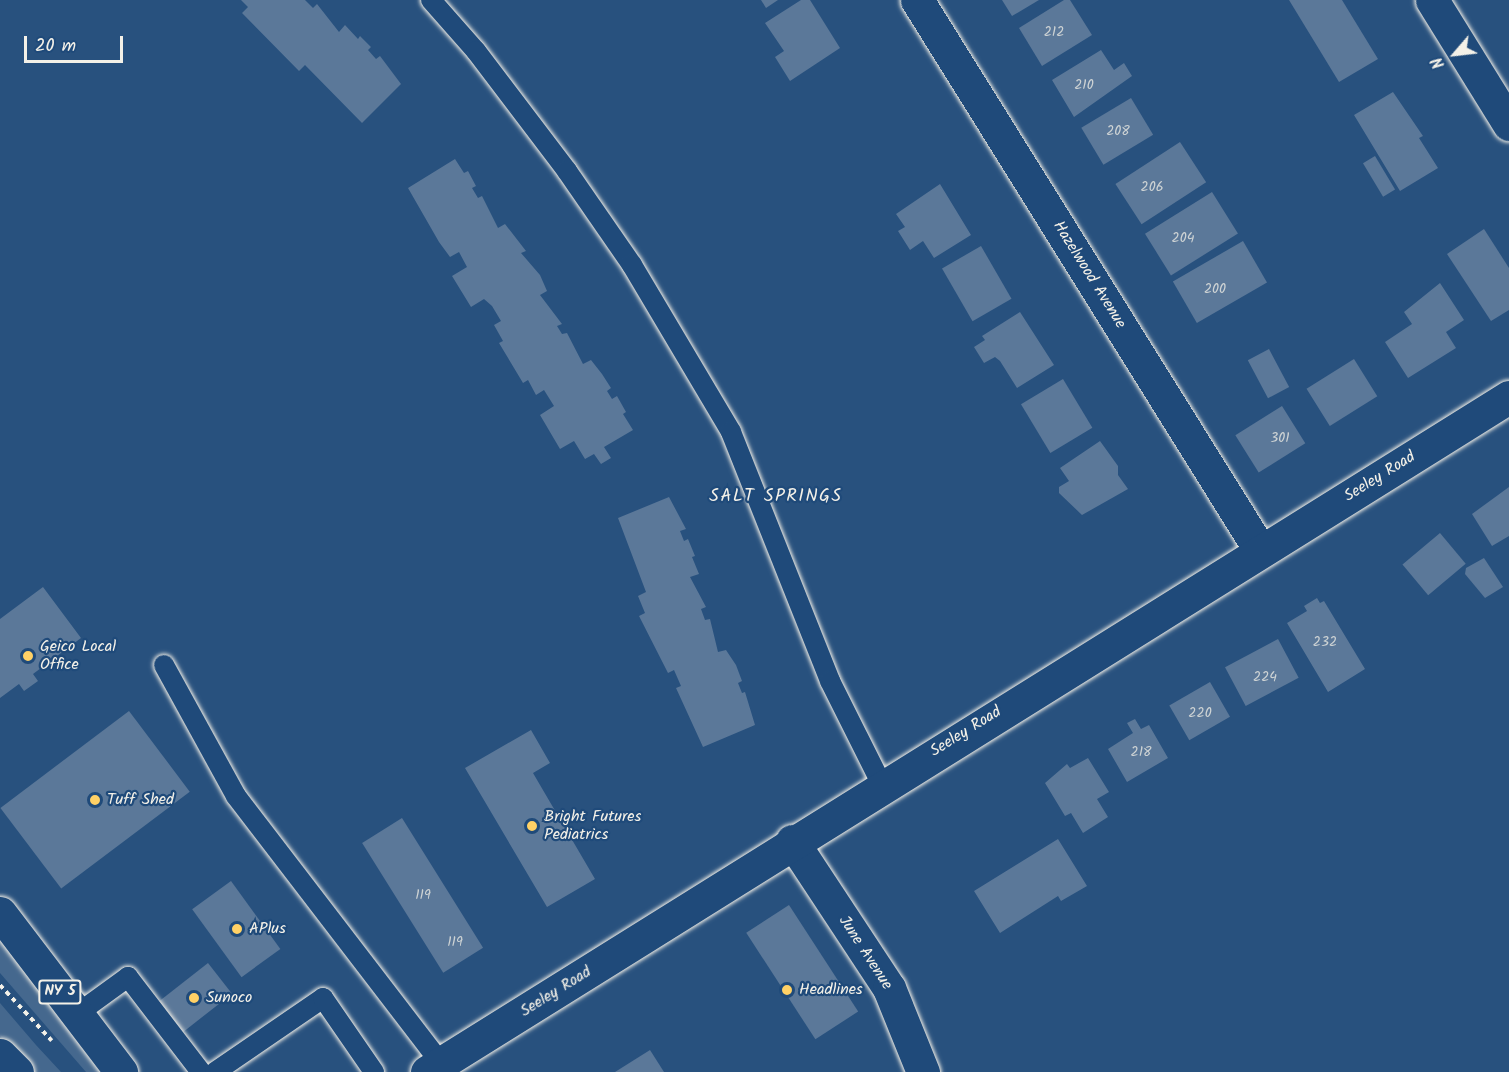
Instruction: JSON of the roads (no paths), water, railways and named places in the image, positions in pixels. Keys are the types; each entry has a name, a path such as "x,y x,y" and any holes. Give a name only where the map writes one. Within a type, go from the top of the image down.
{"street":[{"name":"Hazelwood Avenue","path":"917,0 1260,550"},
{"path":"1432,0 1509,124"},
{"name":"Seeley Road","path":"434,1067 792,841 1509,397"},
{"name":"June Avenue","path":"792,841 889,988 923,1072"},
{"name":"NY 5","path":"0,913 121,1072"},
{"path":"0,1055 17,1072"}],"lane":[{"path":"431,0 476,51 567,171 632,265 732,432 830,681 882,785"},
{"path":"164,665 236,796 434,1067"},
{"path":"77,1014 128,977 201,1072"},
{"path":"215,1072 323,998 375,1072"}],"place":[{"name":"Geico Local Office","path":"28,656"},
{"name":"Tuff Shed","path":"95,800"},
{"name":"Bright Futures Pediatrics","path":"532,826"},
{"name":"APlus","path":"237,929"},
{"name":"Headlines","path":"787,990"},
{"name":"Sunoco","path":"194,998"}],"district":[{"name":"SALT SPRINGS","path":"776,497"}]}
